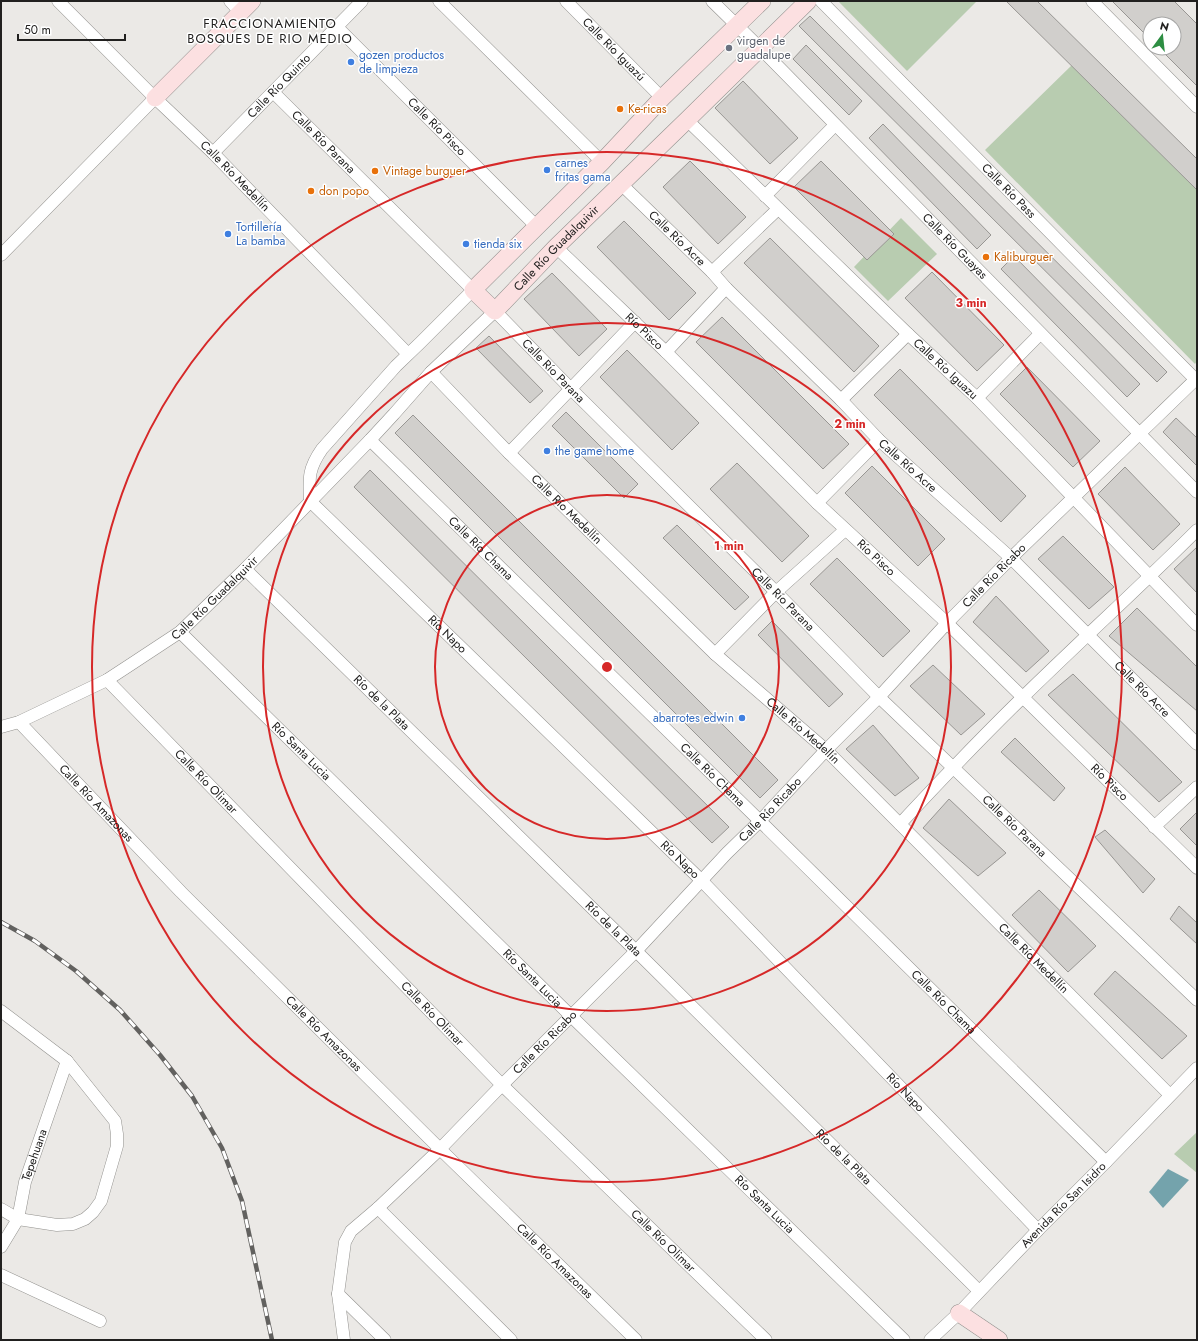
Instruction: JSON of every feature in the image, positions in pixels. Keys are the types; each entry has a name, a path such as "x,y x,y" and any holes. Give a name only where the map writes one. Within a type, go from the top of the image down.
{"street":[{"name":"Calle Río Medellín","path":"58,1 155,98 212,152 408,354"},
{"name":"Calle Río Quinto","path":"212,152 362,1"},
{"path":"439,1 602,162"},
{"name":"Calle Río Iguazú","path":"566,1 662,98"},
{"name":"Calle Río Guayas","path":"712,1 1197,492"},
{"path":"310,501 309,478 315,459 347,420 396,366 602,162 662,98 762,1"},
{"name":"Calle Río Guadalquivir","path":"1,727 19,722 107,680 180,632 245,569 370,440 431,372 495,311 556,247 808,1"},
{"name":"Calle Río Pass","path":"821,1 1196,380"},
{"path":"1092,1 1197,108"},
{"path":"1,255 155,98 241,5"},
{"name":"Calle Río Pisco","path":"337,26 537,227"},
{"name":"Calle Río Parana","path":"273,92 495,311 879,697 1197,1000"},
{"name":"Calle Río Iguazu","path":"687,120 908,334 977,398 1197,625"},
{"path":"765,196 835,125"},
{"name":"Calle Río Acre","path":"621,184 841,400 878,440 1011,558 1197,744"},
{"path":"712,272 778,209"},
{"name":"Río Pisco","path":"556,247 666,352 817,503 947,623 1197,868"},
{"path":"666,352 726,288"},
{"path":"509,453 635,322"},
{"path":"841,400 908,334"},
{"path":"977,398 1040,334"},
{"name":"Calle Río Medellín","path":"431,372 509,453 715,654 826,750 1170,1095"},
{"name":"Calle Río Ricabo","path":"338,1294 345,1242 351,1231 440,1150 502,1085 636,951 701,880 879,697 947,623 1011,558 1196,380"},
{"name":"Calle Río Chama","path":"370,440 1106,1162"},
{"path":"817,503 878,440"},
{"name":"Río Napo","path":"310,501 701,880 1038,1230"},
{"path":"715,654 776,592 845,530"},
{"path":"900,824 953,767 1023,697 1151,577 1197,530"},
{"name":"Río de la Plata","path":"245,569 636,951 979,1291"},
{"name":"Río Santa Lucia","path":"180,632 904,1340"},
{"name":"Calle Río Olimar","path":"107,680 502,1085 766,1340"},
{"name":"Calle Río Amazonas","path":"19,722 181,892 440,1150 636,1340"},
{"path":"1154,827 1197,787"},
{"path":"1,1209 18,1219 57,1225 72,1224 85,1219 93,1212 101,1201 116,1146 117,1134 115,1121 67,1061 2,1014"},
{"name":"Tepehuana","path":"1,1247 18,1219 25,1182 67,1061"},
{"name":"Avenida Río San Isidro","path":"930,1340 959,1314 1038,1230 1197,1068"},
{"path":"378,1208 511,1340"},
{"path":"1,1275 100,1321"},
{"path":"338,1294 344,1340"},
{"path":"338,1294 385,1340"},
{"path":"959,1314 999,1340"}],"green space":[{"path":"838,1 977,1 907,71"},
{"path":"1072,65 1197,190 1197,361 1195,364 985,150"},
{"path":"901,218 937,254 888,301 854,267"},
{"path":"1197,1132 1197,1173 1174,1154"}],"water":[{"path":"1168,1169 1189,1180 1163,1208 1149,1192"}],"building":[{"path":"1006,1 1037,1 1197,159 1197,190"},
{"path":"1112,1 1174,1 1197,24 1197,86 1167,56 1182,56 1182,16 1142,16 1142,31"},
{"path":"810,16 1167,372 1157,382 799,26"},
{"path":"806,45 862,101 849,115 793,59"},
{"path":"743,81 798,138 770,164 715,108"},
{"path":"883,124 991,235 977,249 869,138"},
{"path":"690,161 746,217 718,244 663,187"},
{"path":"821,161 894,234 867,260 794,187"},
{"path":"624,221 696,293 669,320 597,247"},
{"path":"770,238 879,346 854,372 744,263"},
{"path":"1014,256 1140,384 1127,397 1001,269"},
{"path":"932,272 1004,345 977,371 905,298"},
{"path":"552,273 607,329 579,356 524,299"},
{"path":"722,317 849,444 823,469 696,342"},
{"path":"489,336 543,391 530,403 476,348"},
{"path":"627,350 699,423 672,450 600,377"},
{"path":"1027,367 1100,441 1073,467 1000,394"},
{"path":"900,369 1026,496 1001,522 874,395"},
{"path":"566,412 638,484 624,498 552,426"},
{"path":"413,415 778,780 760,798 395,433"},
{"path":"1176,418 1197,438 1197,466 1163,432"},
{"path":"737,463 809,536 782,562 710,489"},
{"path":"872,466 945,539 918,566 845,493"},
{"path":"1125,467 1180,524 1153,550 1098,494"},
{"path":"370,470 729,827 712,843 354,487"},
{"path":"677,525 749,597 735,610 663,538"},
{"path":"1063,536 1114,587 1089,609 1038,559"},
{"path":"1197,547 1197,593 1174,569"},
{"path":"837,558 910,631 883,657 810,584"},
{"path":"996,596 1049,651 1026,672 973,622"},
{"path":"1137,608 1197,667 1197,711 1109,636"},
{"path":"772,621 843,694 829,707 758,635"},
{"path":"933,665 985,714 961,735 910,686"},
{"path":"1073,674 1182,782 1159,802 1048,695"},
{"path":"873,725 919,778 895,796 846,749"},
{"path":"1015,738 1065,788 1054,801 1001,752"},
{"path":"949,799 1006,853 978,876 923,828"},
{"path":"1197,812 1197,846 1180,829"},
{"path":"1105,830 1155,879 1143,893 1095,837"},
{"path":"1039,890 1096,946 1068,972 1012,915"},
{"path":"1179,906 1197,923 1197,944 1170,919"},
{"path":"1115,971 1187,1036 1162,1059 1094,994"}],"railway":[{"path":"1,922 35,941 76,971 120,1010 160,1055 192,1096 222,1148 242,1201 272,1340"}],"place":[{"name":"virgen de guadalupe","path":"729,48"},
{"name":"gozen productos de limpieza","path":"351,62"},
{"name":"Ke-ricas","path":"620,109"},
{"name":"carnes fritas gama","path":"547,170"},
{"name":"Vintage burguer","path":"375,171"},
{"name":"don popo","path":"311,191"},
{"name":"Tortillería La bamba","path":"228,234"},
{"name":"tienda six","path":"466,244"},
{"name":"Kaliburguer","path":"986,257"},
{"name":"the game home","path":"547,451"},
{"name":"abarrotes edwin","path":"742,718"}],"district":[{"name":"FRACCIONAMIENTO BOSQUES DE RIO MEDIO","path":"270,30"}]}
